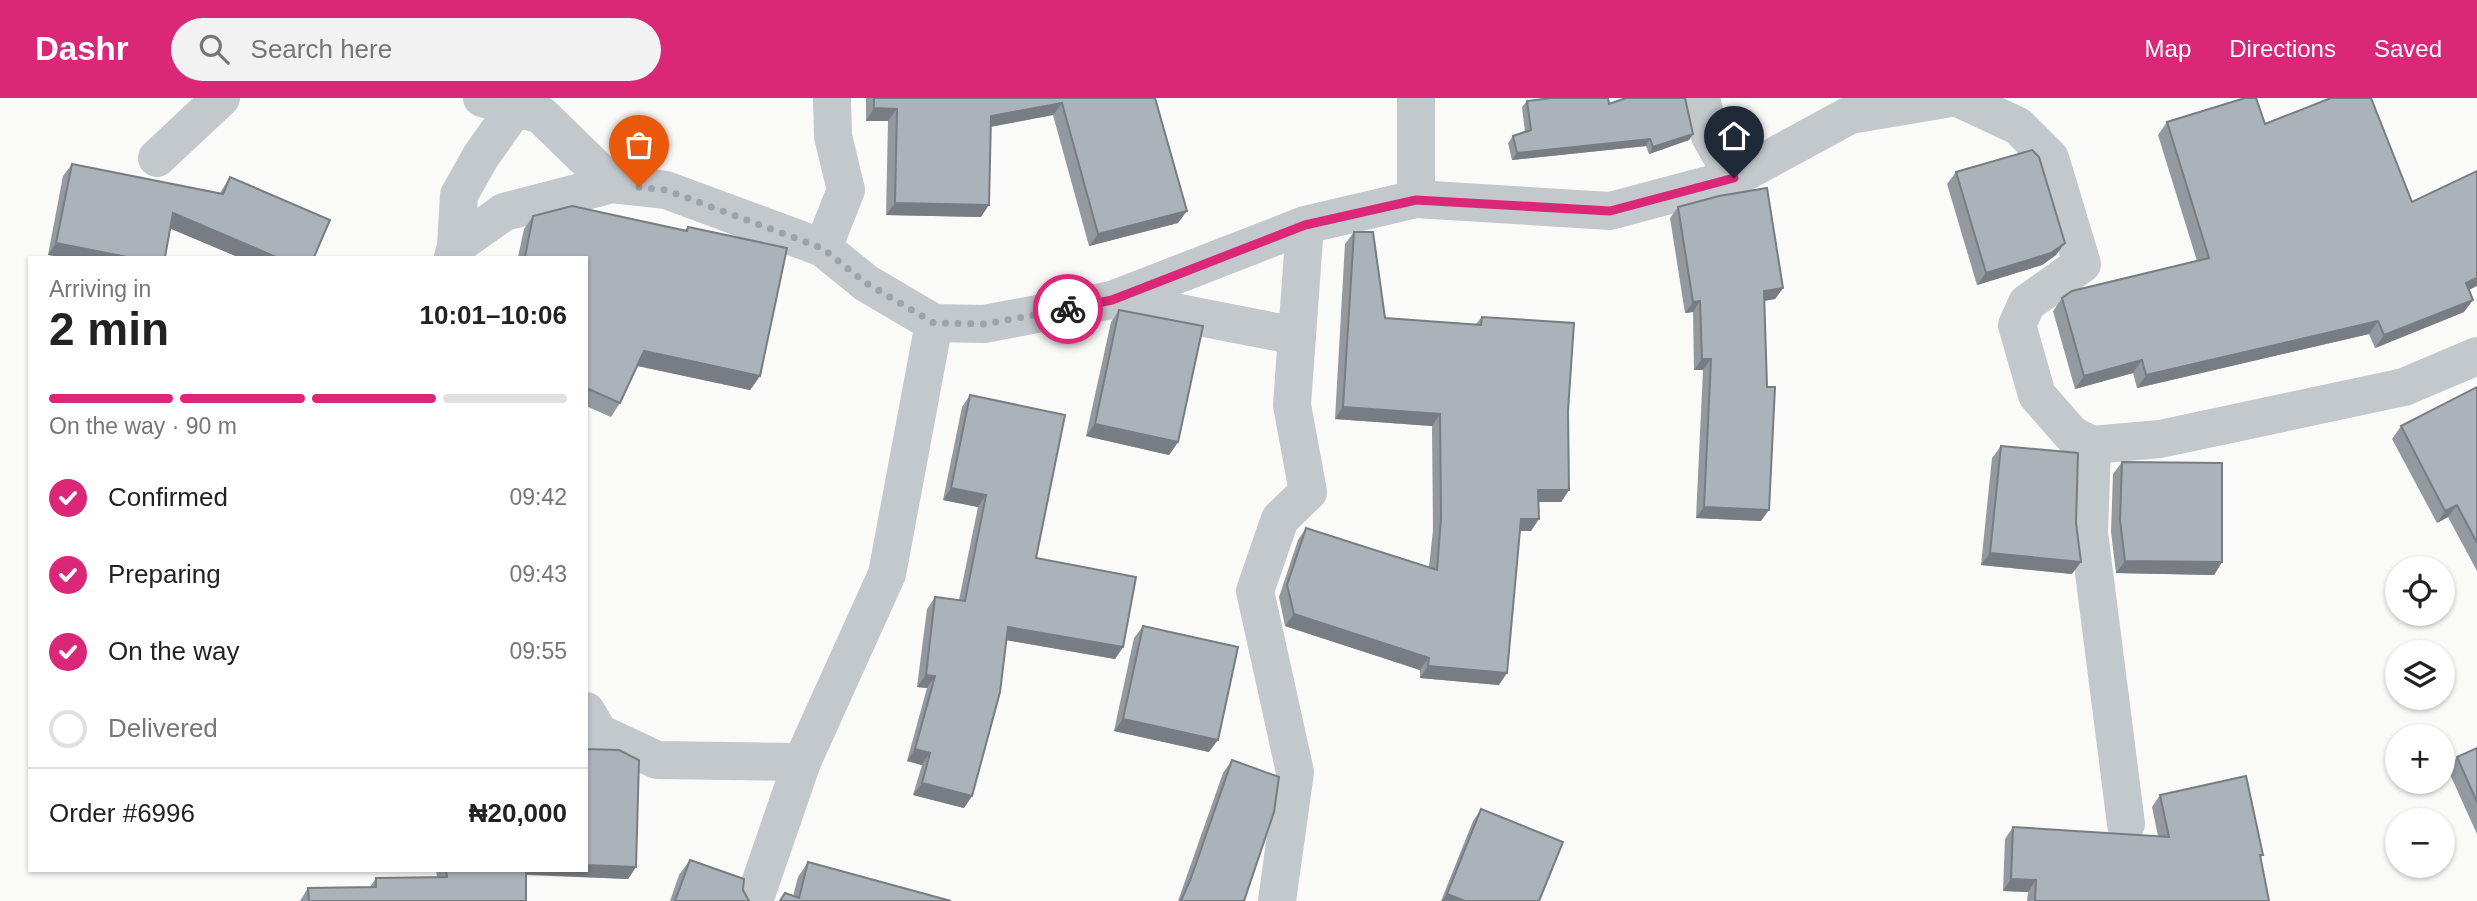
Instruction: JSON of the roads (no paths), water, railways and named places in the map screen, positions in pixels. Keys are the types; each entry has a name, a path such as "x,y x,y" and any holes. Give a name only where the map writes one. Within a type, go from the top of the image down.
{"street":[{"path":"157,158 221,98"},
{"path":"822,248 846,190 833,136 832,98"},
{"path":"1416,98 1416,200"},
{"path":"1701,98 1710,136 1734,178"},
{"path":"454,252 504,212 612,184 666,190 822,248 866,283 934,323 984,324 1112,300 1305,225 1416,200 1610,211 1734,178 1850,115 1951,98"},
{"path":"1958,98 2018,126 2050,158 2082,264 2027,303 2017,326 2037,395 2072,435 2092,445 2160,439 2404,387 2477,356"},
{"path":"454,252 459,195 481,156 499,103 541,115 612,184"},
{"path":"1277,901 1295,772 1255,591 1280,519 1308,492 1292,405 1305,225"},
{"path":"1112,300 1297,336"},
{"path":"754,901 802,762 887,574 934,323"},
{"path":"2092,445 2089,533 2126,824"},
{"path":"588,714 599,733 657,760 802,762"}]}
